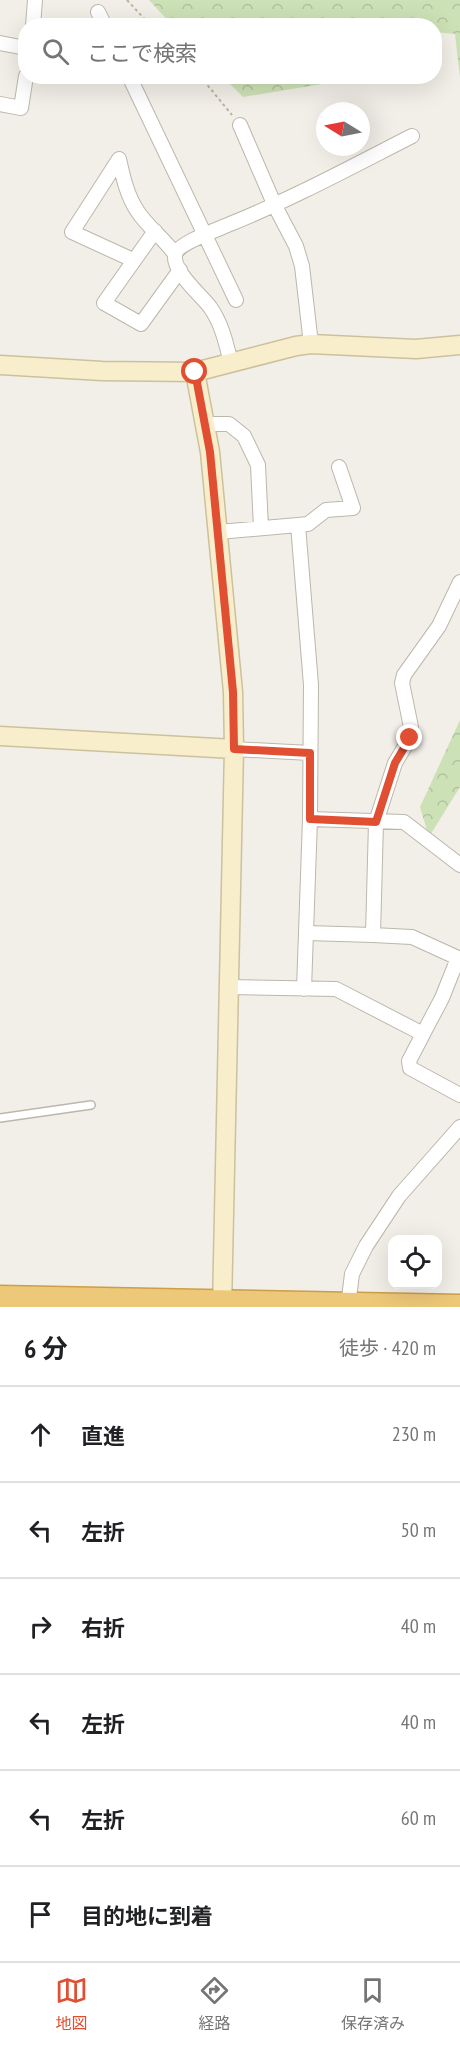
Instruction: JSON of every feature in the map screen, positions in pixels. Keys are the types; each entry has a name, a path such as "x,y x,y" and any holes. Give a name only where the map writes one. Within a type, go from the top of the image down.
{"highway":[{"path":"0,1298 460,1307"}],"street":[{"path":"33,18 34,0"},
{"path":"98,12 101,18"},
{"path":"0,43 18,46"},
{"path":"0,104 21,108 25,84"},
{"path":"133,84 236,300"},
{"path":"240,125 275,206 296,246 302,266 311,344"},
{"path":"175,254 178,248 206,234 275,206 412,136"},
{"path":"133,260 72,232 119,159 130,197 138,213 175,254 180,270 210,308 221,327 231,363"},
{"path":"155,231 104,303 141,324 180,270"},
{"path":"0,365 102,371 195,372 311,344 416,349 460,345"},
{"path":"195,372 210,452 233,692 234,749 222,1304"},
{"path":"205,424 229,424 244,436 258,465 261,528"},
{"path":"218,532 308,524 326,510 353,508 339,467"},
{"path":"298,525 311,685 310,819 304,989"},
{"path":"373,935 376,822 395,763 410,738 411,727 402,683 404,675 439,626 460,582"},
{"path":"0,736 310,753"},
{"path":"310,819 404,822 460,865"},
{"path":"307,933 412,937 458,958 442,998 409,1061 410,1068 460,1095"},
{"path":"229,987 336,990 423,1034"},
{"path":"348,1306 352,1274 366,1246 399,1196 457,1137"}],"lane":[{"path":"0,1118 91,1105"}],"path":[{"path":"126,0 143,18"},
{"path":"207,84 240,125"}],"green space":[{"path":"149,0 460,0 460,78 455,34 442,33 442,18 166,18"},
{"path":"230,84 322,84 243,97"},
{"path":"460,720 460,787 429,837 420,807"}],"route":[{"path":"195,372 210,452 233,692 234,749 310,753 310,819 376,822 395,763 410,738"}]}
